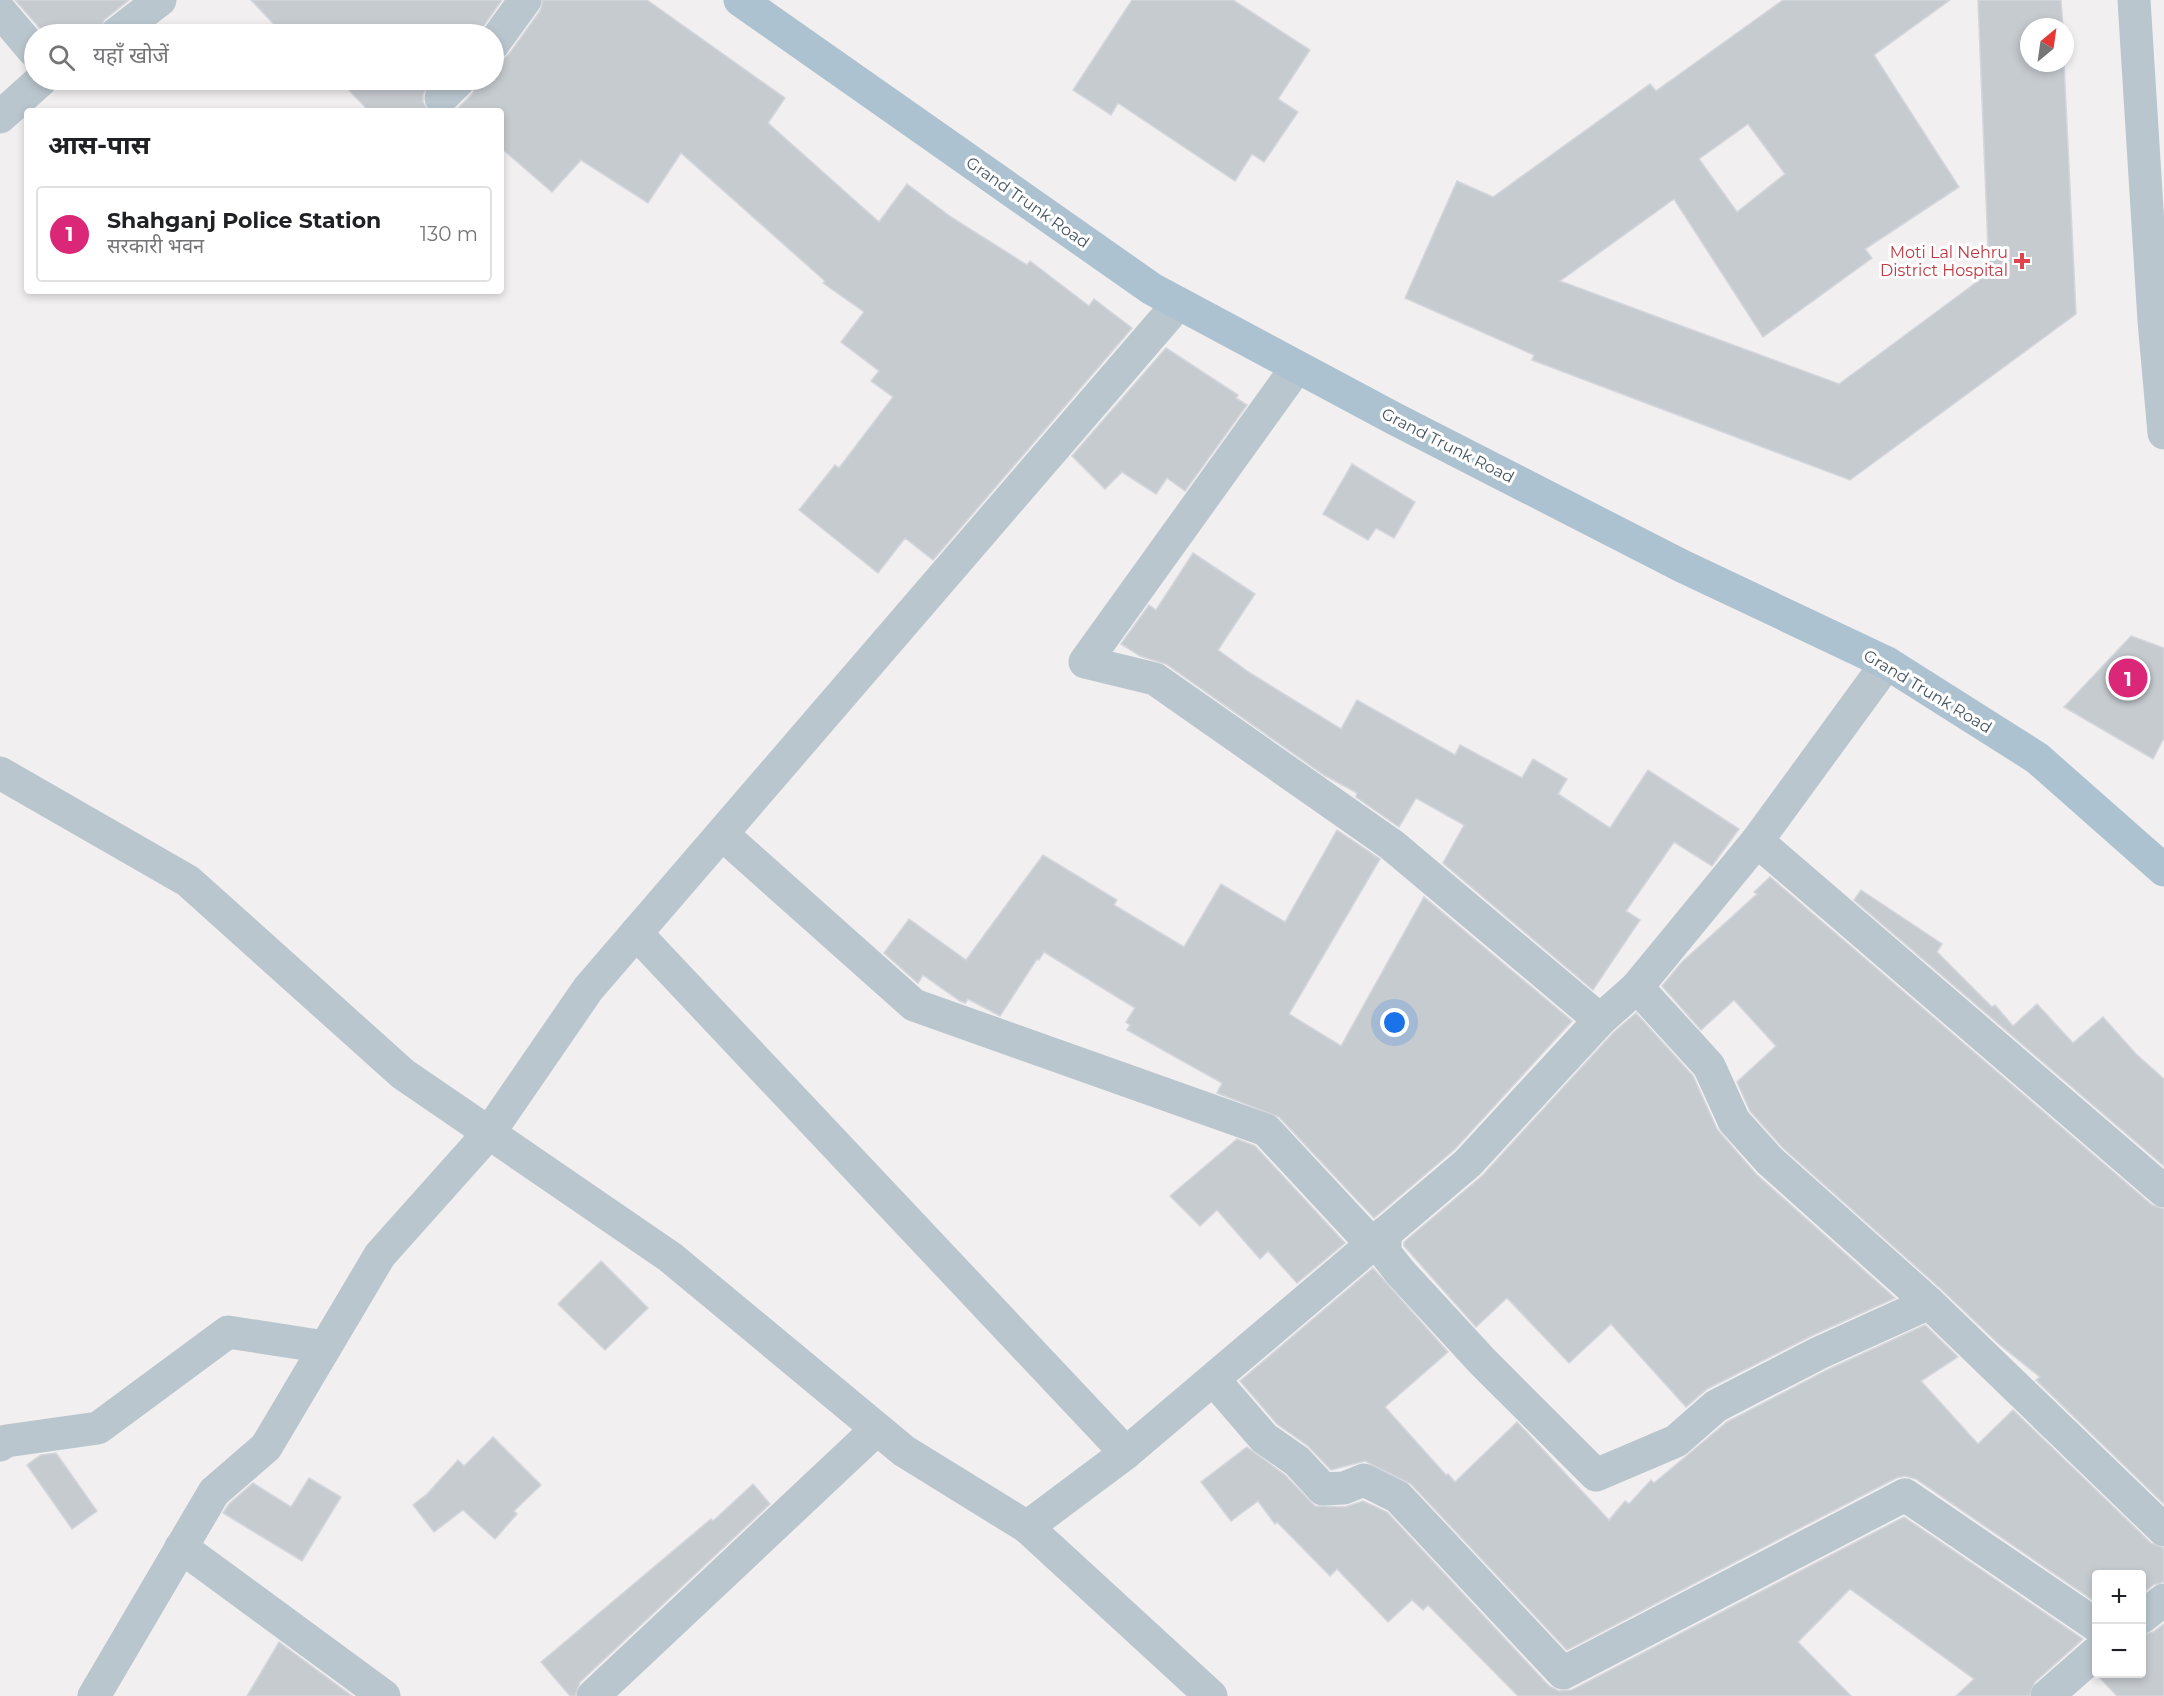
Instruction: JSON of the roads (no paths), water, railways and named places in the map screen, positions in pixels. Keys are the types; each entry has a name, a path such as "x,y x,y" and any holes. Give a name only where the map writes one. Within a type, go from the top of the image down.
{"main road":[{"name":"Grand Trunk Road","path":"740,0 1152,289 1297,367 1682,566 1887,663 2037,758 2164,870"}],"street":[{"path":"129,24 160,0"},
{"path":"504,29 525,0"},
{"path":"2134,0 2159,321 2164,433"},
{"path":"0,11 24,39"},
{"path":"0,117 30,90"},
{"path":"94,1696 214,1492 266,1448 380,1255 489,1133 588,989 1178,304"},
{"path":"1297,367 1085,662 1155,679 1392,845 1600,1020"},
{"path":"1027,1527 1126,1453 1468,1163 1600,1020 1637,987 1757,841 1887,663"},
{"path":"0,773 188,881 403,1074 670,1257 904,1451 1027,1527 1210,1696"},
{"path":"722,834 914,1005 1266,1130 1379,1238 1385,1253 1482,1361 1596,1475 1676,1441 1716,1406 1819,1353 1929,1303"},
{"path":"1757,841 2164,1191"},
{"path":"636,933 1126,1453"},
{"path":"1637,987 1709,1066 1734,1121 1770,1161 1929,1303 2164,1530"},
{"path":"0,1445 6,1441 98,1428 228,1332 325,1347"},
{"path":"1214,1380 1264,1438 1297,1461 1323,1489 1344,1488 1364,1480 1398,1497 1563,1673 1905,1495 2096,1624"},
{"path":"593,1696 877,1429"},
{"path":"181,1547 384,1696"},
{"path":"2146,1614 2164,1600"},
{"path":"2046,1696 2092,1657"}],"place":[{"name":"Moti Lal Nehru District Hospital","path":"2022,261"},
{"name":"Shahganj Police Station","path":"2128,678"}]}
